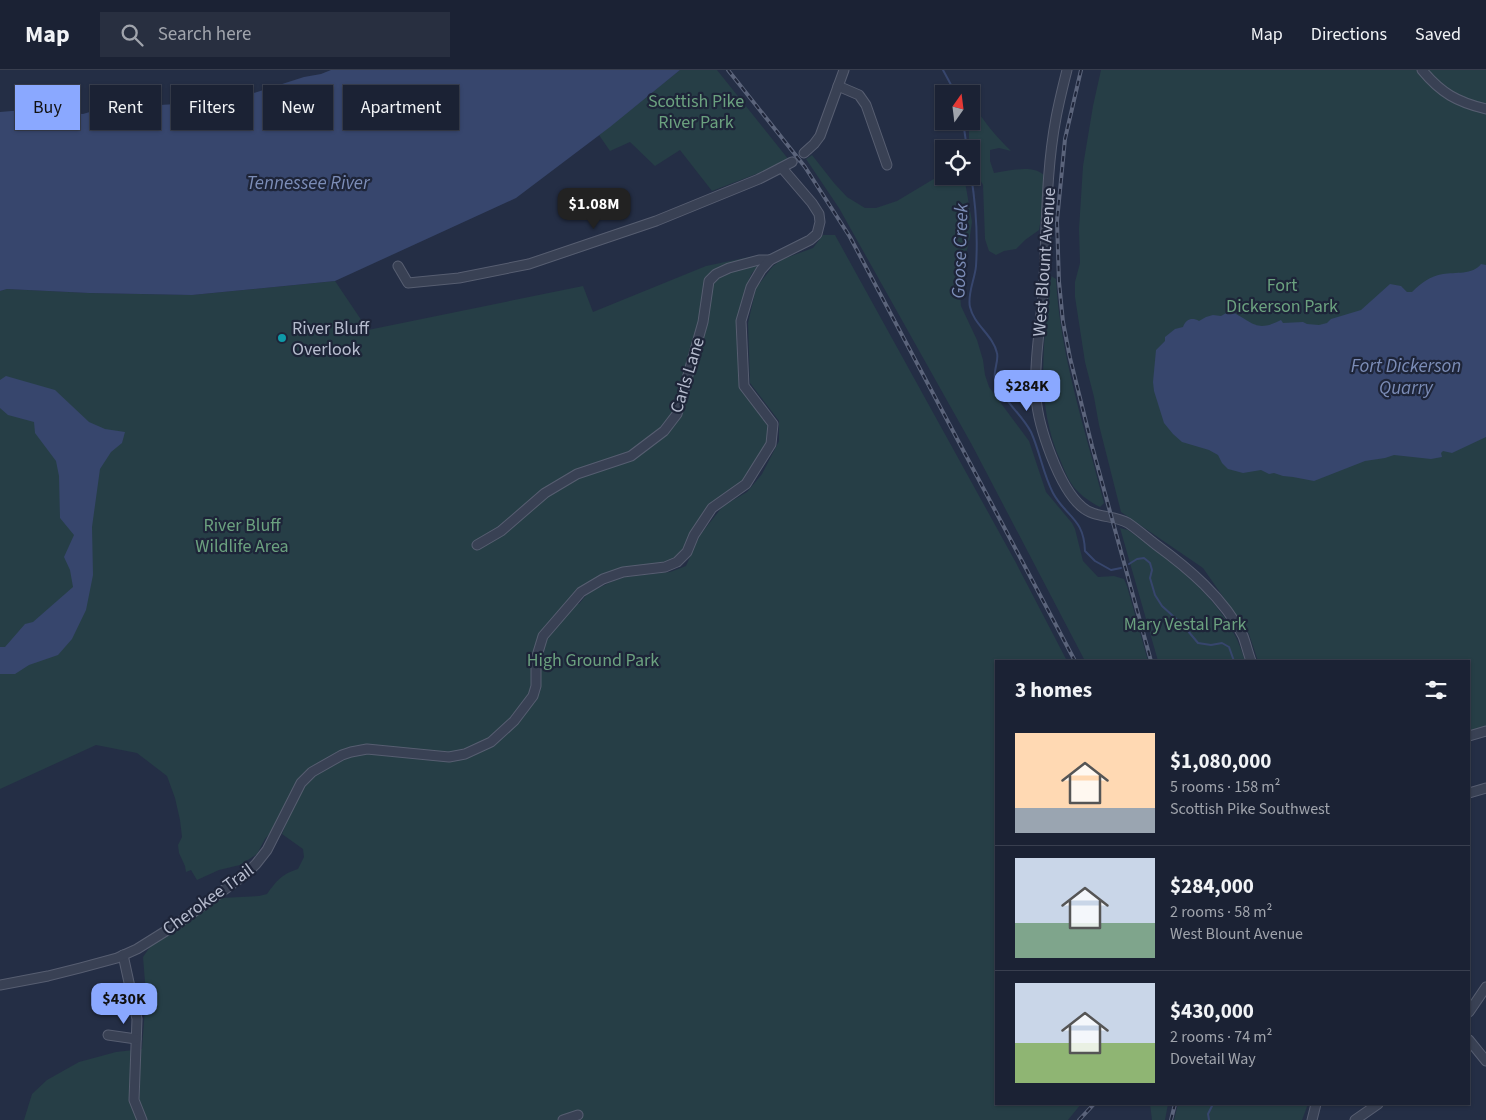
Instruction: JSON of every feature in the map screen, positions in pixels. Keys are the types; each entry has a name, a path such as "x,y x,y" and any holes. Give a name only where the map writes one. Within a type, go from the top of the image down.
{"street":[{"path":"804,153 820,136 844,70"},
{"name":"West Blount Avenue","path":"1067,70 1056,119 1050,167 1037,370 1036,398 1046,439 1066,487 1082,508 1126,522 1173,557 1200,581 1232,618 1243,636 1250,660"},
{"path":"1422,70 1433,83 1446,93 1486,110"},
{"path":"838,86 858,95 866,105 887,165"},
{"path":"398,266 408,283 460,278 529,264 656,221 758,179 792,162"},
{"name":"Cherokee Trail","path":"0,985 53,975 123,955 137,949 177,924 246,874 256,864 267,850 301,784 312,772 351,752 367,749 449,758 465,754 491,742 514,721 533,696 536,686 536,659 542,636 581,592 603,579 623,572 671,565 687,552 694,535 712,508 746,484 771,444 773,424 744,386 741,321 751,287 770,260 810,240 817,234 820,222 819,214 812,203 782,168"},
{"name":"Carls Lane","path":"477,545 500,531 545,493 577,474 631,456 664,432 677,414 703,322 709,282 716,274 729,268 759,260 770,260"},
{"path":"1470,736 1486,731"},
{"path":"1470,793 1486,788"},
{"path":"123,955 137,1019 134,1100 142,1120"},
{"path":"1470,1010 1486,986"},
{"path":"108,1035 136,1039"},
{"path":"1470,1041 1486,1061"},
{"path":"1312,1120 1316,1105"},
{"path":"1355,1120 1377,1105"},
{"path":"564,1120 578,1115"}],"green space":[{"name":"Scottish Pike River Park","path":"680,70 717,70 789,160 712,191 680,150 655,166 630,142 610,151 599,135"},
{"name":"Fort Dickerson Park","path":"1101,70 1486,70 1486,728 1470,733 1470,660 1258,660 1249,634 1203,568 1121,512 1085,362 1075,297 1075,282 1080,263 1079,229 1083,166"},
{"path":"980,114 1011,151 999,148 990,150 990,161 994,173 1027,169 1044,175 1043,207 1039,230 1016,249 1004,251 996,255 989,251 985,239 983,185 980,180 980,140 969,140 969,130 980,130"},
{"path":"812,155 847,197 865,208 876,208 897,201 935,178 935,185 966,185 972,222 959,281 961,306 977,340 989,387 1029,441 1046,492 1075,529 1083,561 1098,577 1114,576 1124,579 1148,660 1084,660 972,445 839,208 806,159"},
{"path":"823,235 835,235 1015,561 1066,660 995,660 995,1105 1080,1105 1068,1120 24,1120 32,1094 47,1080 79,1062 116,1052 142,1049 146,994 143,957 152,944 221,898 267,894 280,878 298,869 304,857 303,849 282,834 288,819 283,818 265,839 257,854 240,865 219,870 197,880 191,870 186,872 179,853 178,845 182,837 180,820 167,776 137,753 96,745 0,789 0,291 7,289 192,295 335,281 368,330 583,286 593,312 706,266 754,256 763,258 749,279 751,287 744,312 744,386 773,424 772,437 746,484 726,497 677,562 603,579 574,603 579,604 588,593 625,577 670,572 686,566 700,535 723,506 747,492 762,474 779,441 779,421 750,383 748,323 756,288 773,266 783,259 813,248"},
{"path":"1051,276 1056,279 1058,307 1068,364 1104,503 1100,507 1088,500 1070,481 1053,440 1047,417 1043,370"},
{"name":"Mary Vestal Park","path":"1120,528 1128,530 1146,543 1198,586 1227,621 1245,660 1158,660"},
{"path":"1150,1105 1168,1105 1165,1120 1152,1120"},
{"path":"1178,1105 1308,1105 1302,1120 1174,1120"}],"water":[{"name":"Tennessee River","path":"331,70 680,70 610,127 516,198 335,281 192,295 7,289 0,291 0,112 15,111 15,130 80,130 80,114 90,112 90,130 161,130 161,105 171,104 171,130 253,130 253,93 263,90 263,130 333,130 333,85 279,85"},
{"name":"Fort Dickerson Quarry","path":"1481,264 1486,265 1486,437 1452,453 1443,451 1441,453 1442,457 1431,459 1394,455 1365,461 1314,481 1274,473 1269,474 1261,470 1243,473 1228,469 1218,455 1209,450 1182,442 1164,423 1153,382 1156,350 1165,341 1165,337 1175,329 1183,327 1186,322 1194,319 1199,321 1213,315 1221,316 1230,311 1260,326 1281,320 1283,323 1303,322 1319,325 1327,323 1331,319 1361,310 1390,284 1401,286 1407,292 1412,292 1434,276 1473,270"},
{"path":"6,376 55,390 89,422 105,429 125,432 122,443 111,452 100,469 92,527 93,575 86,610 72,639 58,655 29,665 15,674 0,674 0,647 5,647 25,624 33,622 73,587 70,570 64,557 74,535 60,518 59,476 56,461 35,433 34,422 8,415 0,408 0,380"}],"waterway":[{"name":"Goose Creek","path":"943,70 951,85"},
{"name":"Goose Creek","path":"964,130 966,140"},
{"name":"Goose Creek","path":"972,185 977,243 976,266 969,302 975,319 995,347 997,353 995,379 998,387 1031,432 1053,493 1078,524 1084,540 1085,551 1095,561 1111,570 1121,568"},
{"path":"1129,564 1137,559 1144,558 1150,563 1152,570 1150,578 1155,595 1162,606 1183,625 1198,643 1211,645 1222,643 1229,647 1234,660"},
{"path":"1209,1120 1208,1114 1212,1105"}],"tunnel":[{"path":"792,162 804,153"}],"railway":[{"path":"728,70 805,167 850,237 1074,660"},
{"path":"1081,70 1065,139 1057,221 1059,282 1063,322 1092,446 1151,660"},
{"path":"1079,1120 1093,1105"},
{"path":"1171,1120 1175,1105"}],"place":[{"name":"River Bluff Overlook","path":"282,338"}],"park label":[{"name":"River Bluff Wildlife Area","path":"242,535"},
{"name":"High Ground Park","path":"593,660"}]}
